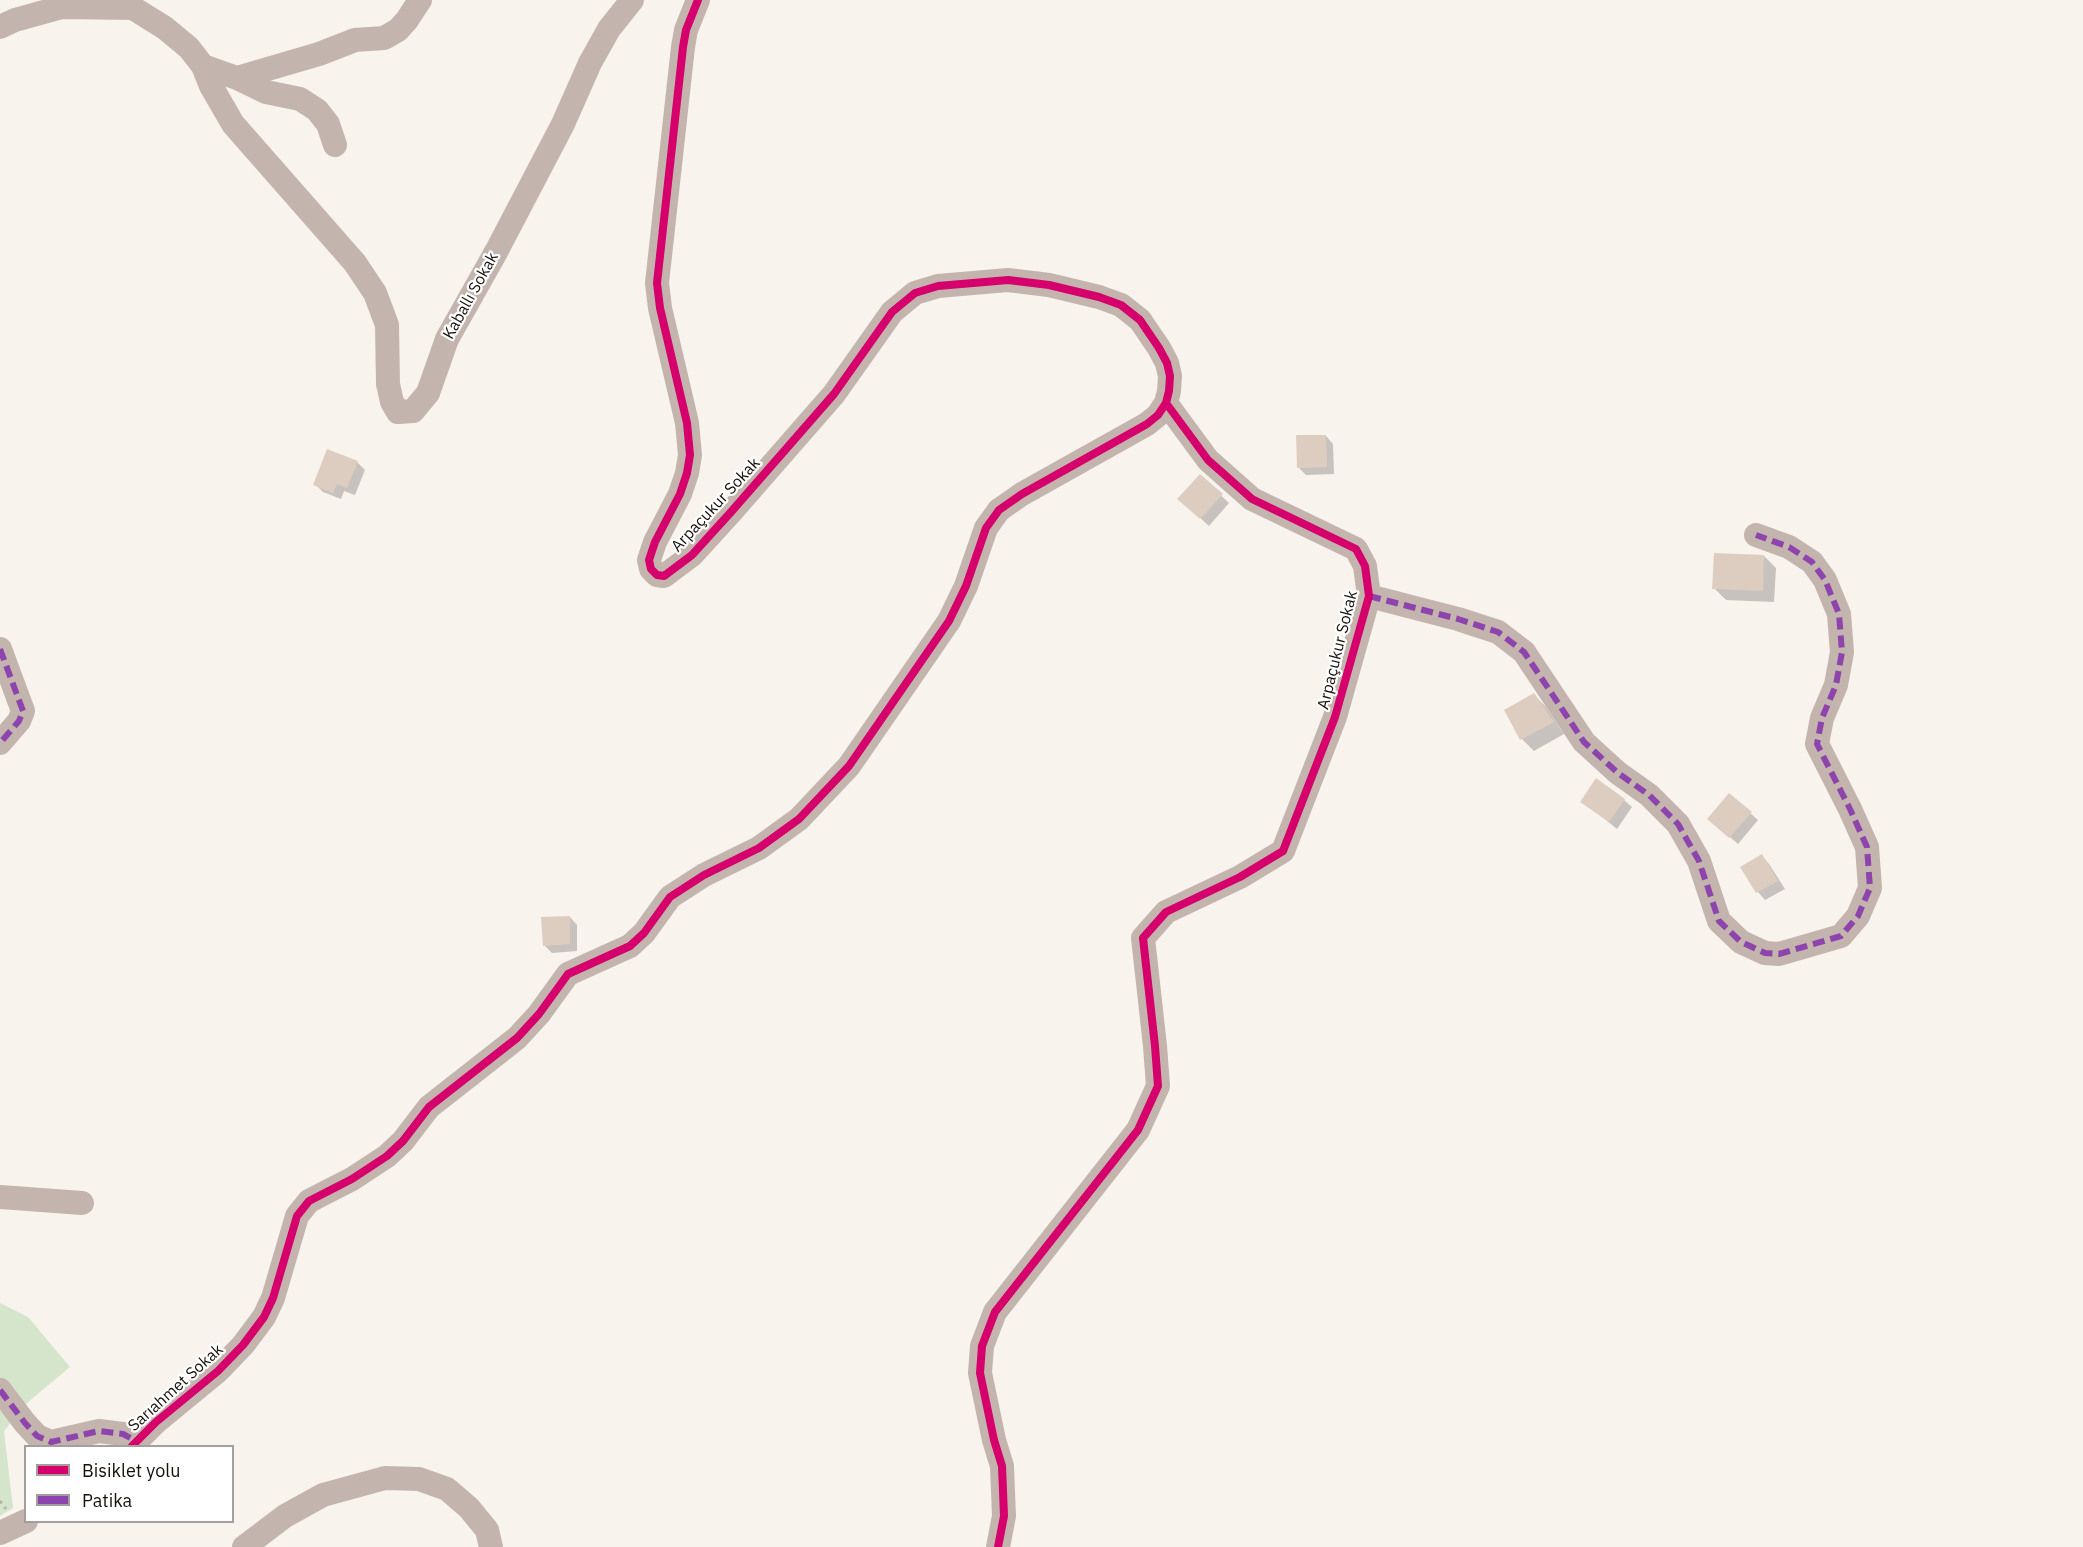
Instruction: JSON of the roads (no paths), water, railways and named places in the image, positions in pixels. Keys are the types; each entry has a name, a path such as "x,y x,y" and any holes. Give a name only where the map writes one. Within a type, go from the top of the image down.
{"street":[{"path":"237,78 319,54 355,40 384,38 399,30 420,0"},
{"name":"Kaballı Sokak","path":"203,66 211,86 233,124 355,263 375,293 387,325 388,384 392,402 398,412 413,411 428,393 447,339 496,252 563,124 590,63 609,29 632,0"},
{"name":"Arpaçukur Sokak","path":"698,0 686,30 683,47 657,283 660,308 687,423 690,455 680,494 655,542 649,560 651,569 657,575 664,576 672,571 692,555 716,529 834,394 892,312 915,294 938,286 1008,280 1059,287 1121,305 1140,321 1159,348 1167,363 1170,376 1166,403 1208,460 1252,499 1356,549 1365,566 1369,596 1335,717 1283,851 1240,877 1166,912 1143,938 1158,1086 1138,1130 995,1312 982,1346 980,1373 1002,1466 1004,1516 998,1547"},
{"path":"0,27 15,20 62,7 133,8 165,28 189,48 203,66 237,78 266,92 300,99 318,110 328,124 335,145"},
{"name":"Sarıahmet Sokak","path":"134,1444 218,1371 243,1345 264,1317 276,1288 297,1216 309,1201 352,1179 387,1156 403,1141 429,1107 517,1038 540,1014 568,974 630,946 644,933 670,897 704,875 759,848 799,819 849,766 949,621 966,586 986,528 999,510 1022,494 1147,424 1158,415 1166,403"},
{"name":"Arpaçukur Sokak","path":"1369,596 1498,632 1524,652 1584,742 1649,795 1678,824 1699,861 1719,921 1741,942 1765,953 1779,954 1841,936 1858,916 1870,888 1867,847 1817,744 1822,717 1836,685 1842,652 1839,614 1825,580 1812,562 1789,546 1756,535"},
{"path":"0,649 23,711 19,721 0,743"},
{"path":"0,1197 82,1203"},
{"path":"0,1390 37,1436 51,1442 99,1431 123,1434 134,1444"},
{"path":"244,1547 285,1516 323,1495 385,1478 419,1479 447,1490 469,1508 487,1530 490,1547"},
{"path":"0,1533 24,1522"}]}
